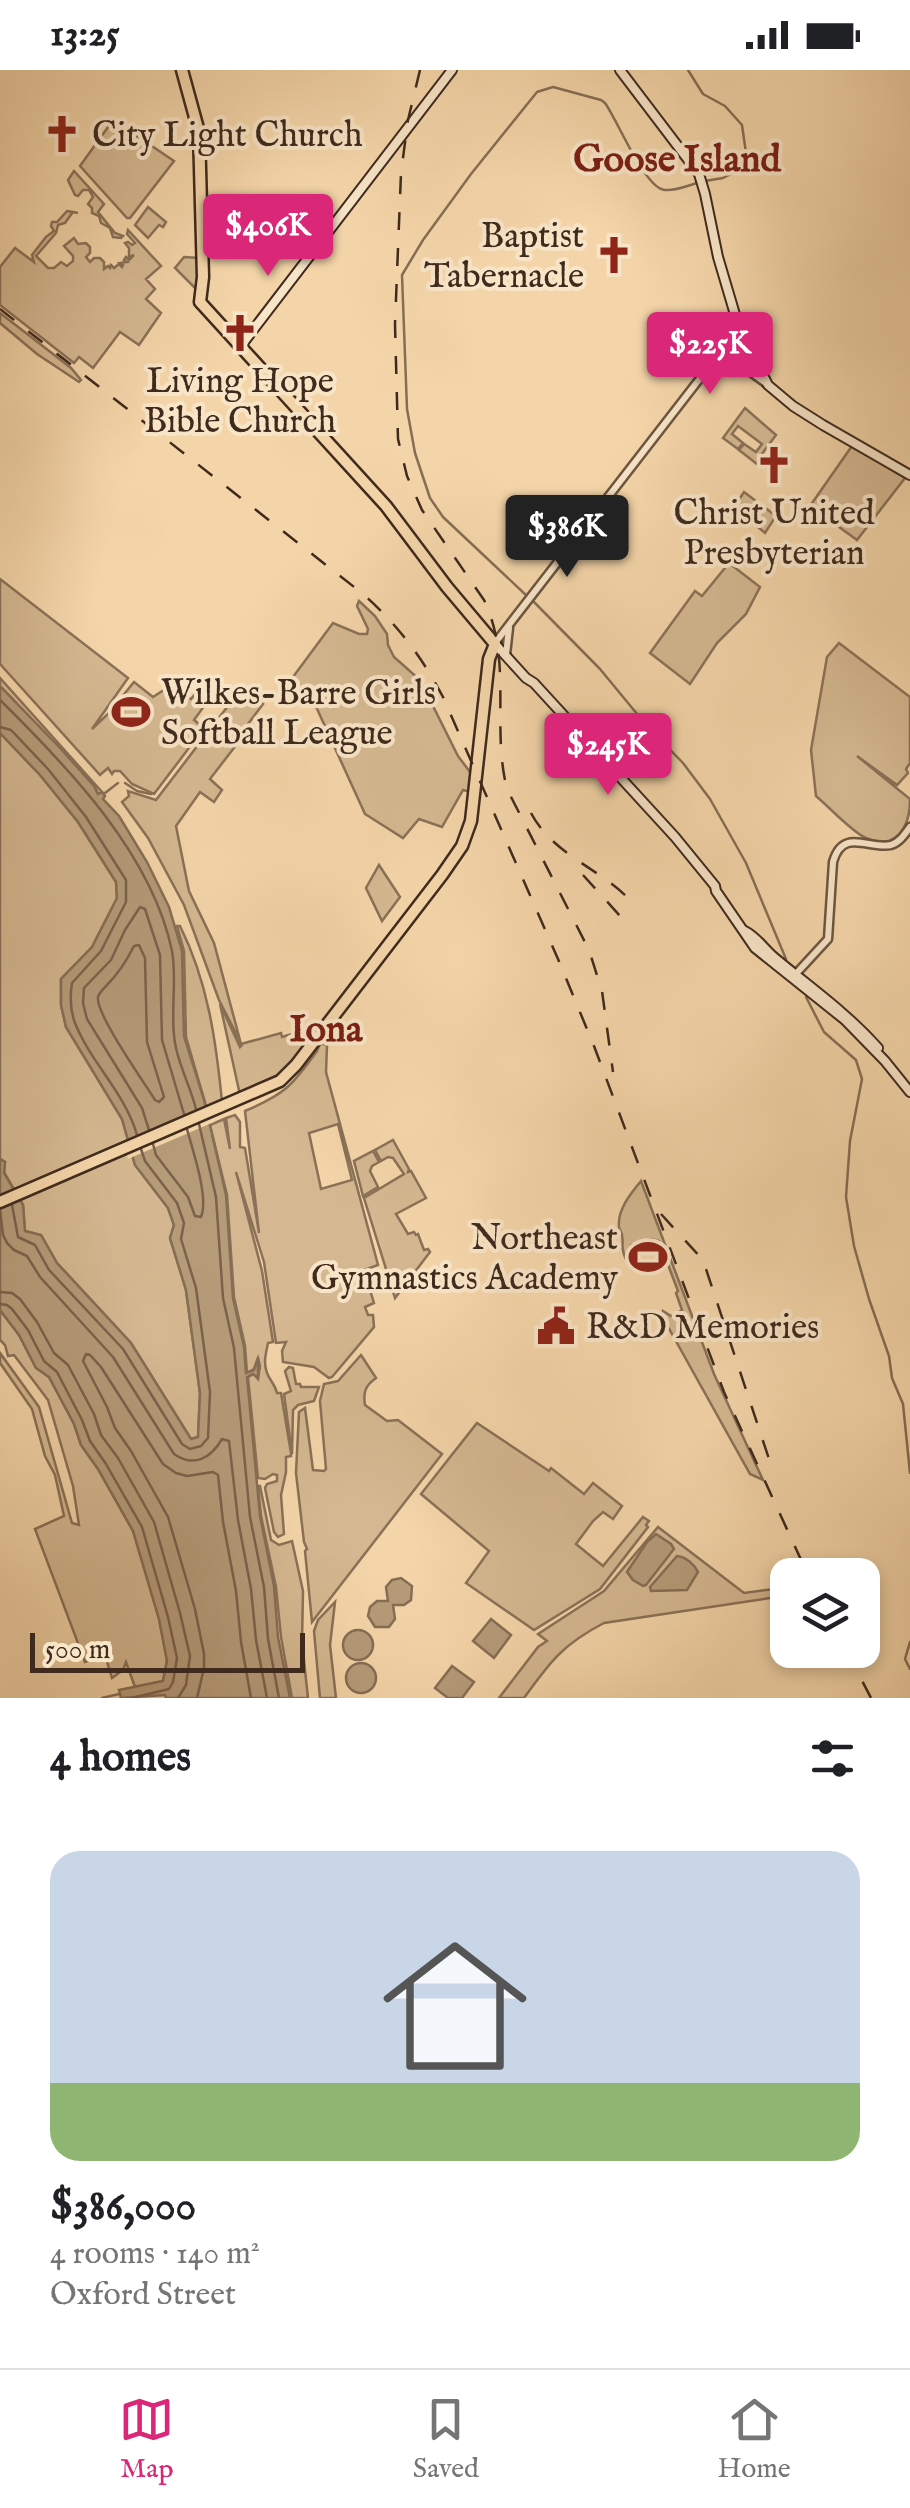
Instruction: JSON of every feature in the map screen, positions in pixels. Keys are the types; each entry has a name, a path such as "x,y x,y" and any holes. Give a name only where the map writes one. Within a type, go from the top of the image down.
{"main road":[{"path":"182,70 200,132 200,302 386,506 495,644 680,842 745,931 794,976 859,1026 910,1092"},
{"path":"240,346 452,70"},
{"path":"620,70 702,182 739,328 768,385 793,406 910,475"},
{"path":"476,621 489,659"},
{"path":"0,1206 238,1104 287,1076 462,846 473,804 489,659 495,644"}],"street":[{"path":"495,644 739,328"},
{"path":"722,351 768,385"},
{"path":"506,656 509,626"},
{"path":"794,976 828,939 833,862 838,850 855,841 896,843 910,828"}],"shaded area":[{"path":"112,126 128,130 174,161 130,218 80,166"},
{"path":"74,171 104,204 98,212 121,238 113,237 110,228 92,213 88,204 93,197 89,190 75,195 68,180"},
{"path":"148,207 166,222 148,238 135,225"},
{"path":"67,211 73,212 65,223 58,225 56,233 36,256 48,268 61,262 67,266 73,261 64,246 74,238 78,244 90,247 86,257 90,262 100,258 104,269 119,264 122,267 120,263 127,262 126,257 129,260 134,255 129,257 125,243 135,243 128,230 161,266 146,279 155,289 146,299 161,313 139,345 120,332 93,368 79,357 74,363 0,305 0,267 15,248 34,262 32,255 54,231 52,222"},
{"path":"184,257 199,258 198,291 175,268"},
{"path":"0,313 81,380 37,354 0,323"},
{"path":"745,408 776,435 757,464 739,450 744,444 756,452 762,444 738,426 732,434 743,443 738,449 723,438"},
{"path":"852,446 905,478 857,540 810,506"},
{"path":"744,492 776,516 765,533 734,507"},
{"path":"729,563 760,587 746,614 717,643 690,684 650,653 695,591 702,596"},
{"path":"0,579 128,678 92,729 134,682 153,697 167,688 191,699 200,688 210,698 194,720 204,728 154,794 132,784 120,771 112,774 108,768 100,775 0,664"},
{"path":"359,601 387,634 394,657 420,680 458,756 473,776 471,792 463,790 442,827 419,819 403,838 365,814 313,700 290,681 333,623 367,634 357,606"},
{"path":"839,643 910,697 908,773 897,785 857,756 910,799 900,834 886,841 861,835 816,796 811,750 827,657"},
{"path":"0,678 102,792 98,795 94,785 0,686"},
{"path":"241,689 263,704 210,779 222,790 214,802 200,792 176,826 189,891 214,943 240,1042 219,1000 184,905 148,838 122,802 129,796 128,791 156,800"},
{"path":"0,733 78,822 116,882 117,898 92,947 61,979 61,1005 66,1027 122,1119 135,1165 168,1208 174,1225 170,1238 186,1290 200,1393 198,1437 191,1439 131,1343 57,1263 41,1235 25,1231 23,1205 4,1172 5,1162 0,1159"},
{"path":"379,865 400,897 382,921 366,888"},
{"path":"177,926 198,969 213,1034 222,1102 207,1109 186,1037 184,951"},
{"path":"220,1004 240,1047 320,1026 291,1065 240,1095"},
{"path":"320,1044 327,1046 326,1072 378,1265 364,1270 374,1303 365,1307 368,1315 373,1315 374,1327 332,1377 314,1367 283,1362 286,1342 276,1343 264,1262 236,1172 262,1271 273,1342 268,1343 266,1369 277,1393 281,1393 291,1453 286,1457 281,1495 284,1534 278,1537 265,1488 277,1481 277,1475 258,1478 248,1377 254,1374 258,1379 260,1366 258,1358 254,1369 247,1373 234,1297 227,1195 210,1125 224,1119 230,1149 226,1118 235,1115 240,1122 240,1147 245,1148 259,1233 245,1111 287,1088","holes":["338,1124 352,1180 321,1189 309,1133"]},
{"path":"393,1140 426,1198 396,1214 408,1234 418,1234 424,1250 430,1252 395,1298 364,1198 404,1174 393,1158 381,1161 375,1150"},
{"path":"373,1151 379,1162 370,1171 378,1187 363,1196 354,1161"},
{"path":"641,1181 714,1374 763,1480 750,1474 662,1316 663,1311 671,1316 682,1310 659,1241 651,1239 631,1245 628,1259 624,1256 620,1214"},
{"path":"0,1310 36,1368 49,1377 81,1445 133,1531 159,1619 167,1660 163,1681 135,1687 126,1662 123,1670 112,1678 105,1655 85,1662 35,1529 64,1516 55,1475 45,1456 32,1409 0,1363 0,1353 39,1407 72,1523 79,1525 73,1486 48,1400 14,1355 8,1356 0,1340"},
{"path":"361,1355 376,1378 366,1390 365,1405 387,1421 398,1420 442,1454 312,1622 296,1473 299,1412 305,1408 313,1470 324,1471 320,1401 324,1384 338,1381"},
{"path":"293,1368 296,1384 319,1387 314,1401 293,1410 292,1454 284,1394 291,1391 285,1371"},
{"path":"477,1423 549,1471 551,1468 584,1494 593,1483 622,1506 613,1519 603,1512 576,1544 603,1566 643,1517 649,1521 600,1589 534,1630 466,1583 489,1551 421,1494"},
{"path":"258,1486 271,1540 279,1545 292,1541 303,1591 302,1642 308,1698 292,1698"},
{"path":"658,1527 744,1593 770,1590 770,1598 604,1623 558,1655 524,1698 499,1698 538,1647 547,1641 538,1634 604,1591"},
{"path":"335,1602 330,1645 336,1698 320,1698 314,1631 318,1620"}],"water":[{"path":"0,686 98,794 102,792 103,799 119,816 169,907 182,951 184,1036 226,1195 233,1298 246,1373 254,1370 258,1358 258,1378 253,1374 247,1377 260,1516 290,1698 121,1698 119,1690 163,1681 167,1661 133,1531 81,1445 49,1377 36,1368 0,1310 0,1159 5,1162 4,1173 23,1205 25,1231 41,1235 57,1263 131,1343 191,1439 198,1437 200,1393 186,1290 170,1238 174,1225 168,1208 135,1165 122,1119 66,1027 61,1005 61,979 92,947 117,898 116,882 78,822 0,733"},
{"path":"656,1534 674,1549 643,1586 627,1572"},
{"path":"677,1556 689,1561 698,1572 687,1590 651,1591 650,1587"},
{"path":"401,1578 412,1586 411,1600 393,1605 395,1619 389,1627 375,1627 368,1616 370,1607 377,1601 388,1601 386,1587"},
{"path":"491,1619 511,1635 494,1658 473,1641"},
{"path":"358,1630 369,1634 373,1645 369,1656 358,1660 347,1656 343,1645 347,1634"},
{"path":"361,1663 372,1667 376,1678 372,1689 361,1693 350,1689 346,1678 350,1667"},
{"path":"452,1666 474,1682 462,1698 448,1698 435,1688"}],"pier":[{"path":"211,1108 214,1122 128,1159 124,1145"}],"waterway":[{"path":"688,70 703,94 725,106 742,125 746,153 741,169 705,181"},
{"path":"527,596 443,517 430,498 415,453 407,409 402,275 471,174 537,92 553,87 605,103 641,167 657,187 673,190 697,183"},
{"path":"533,601 600,669 710,799 746,863 786,959"},
{"path":"105,793 118,783"},
{"path":"125,783 151,794"},
{"path":"806,997 824,1032 856,1060 862,1079 850,1141 846,1197 854,1246 903,1404 910,1473"},
{"path":"910,1642 905,1659 910,1669"},
{"path":"102,1698 119,1694"}],"railway":[{"path":"420,70 401,173 395,324 398,439 407,476 422,510 484,600 493,623 498,646 507,789 589,950 602,991 613,1072"},
{"path":"0,309 363,594 398,629 426,668 443,697 558,959 724,1392 800,1558"},
{"path":"531,813 564,851 631,901"},
{"path":"583,875 621,917"},
{"path":"661,1214 703,1260 770,1462"},
{"path":"855,1668 871,1698"}],"place":[{"name":"City Light Church","path":"62,134"},
{"name":"Baptist Tabernacle","path":"614,255"},
{"name":"Living Hope Bible Church","path":"240,333"},
{"name":"Christ United Presbyterian","path":"774,465"},
{"name":"Wilkes-Barre Girls Softball League","path":"131,712"},
{"name":"Northeast Gymnastics Academy","path":"648,1257"},
{"name":"R&D Memories","path":"556,1326"}],"district":[{"name":"Goose Island","path":"677,158"},
{"name":"Iona","path":"326,1028"}]}
